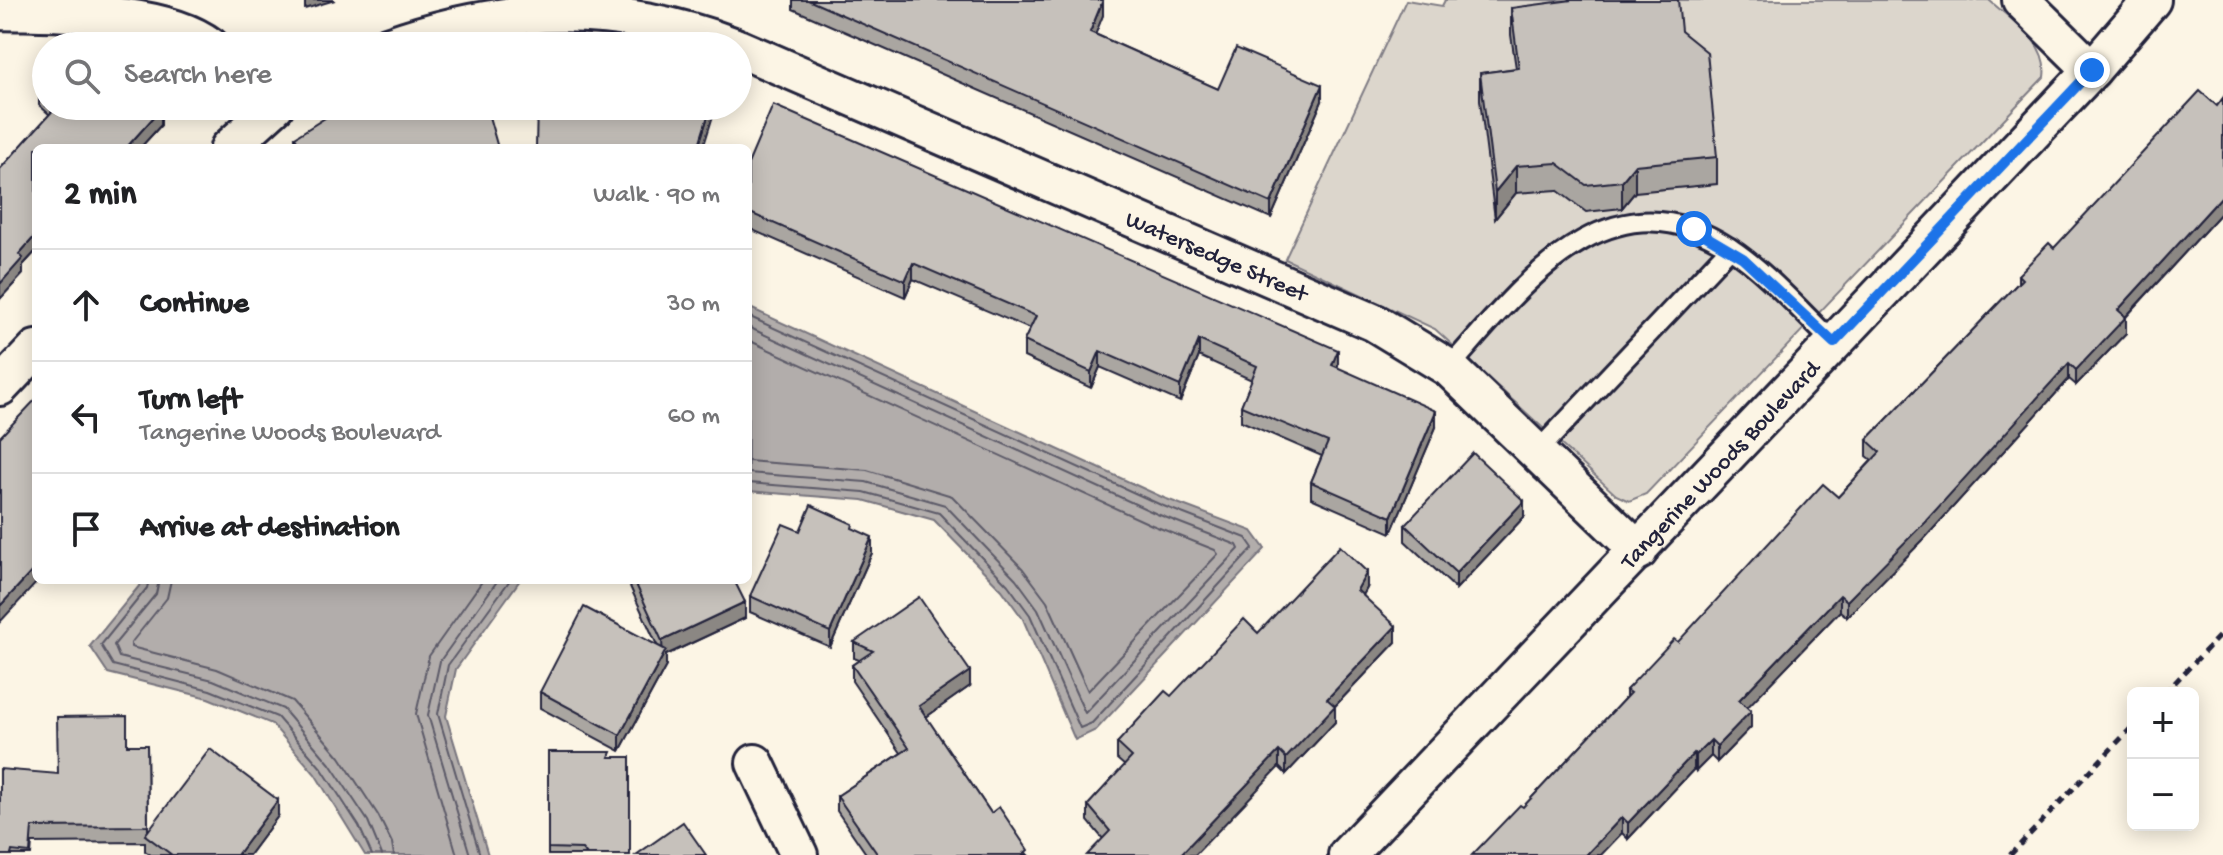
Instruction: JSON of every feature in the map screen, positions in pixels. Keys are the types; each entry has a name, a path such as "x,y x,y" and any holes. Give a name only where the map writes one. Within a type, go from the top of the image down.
{"street":[{"path":"2021,0 2092,70"},
{"name":"Tangerine Woods Boulevard","path":"1347,855 1639,551 2092,70 2152,0"},
{"path":"10,7 137,20 181,32"},
{"name":"Watersedge Street","path":"438,32 471,23 541,13 602,12 688,32"},
{"name":"Watersedge Street","path":"752,54 1375,323 1449,368 1639,551"},
{"path":"233,144 258,120"},
{"path":"0,387 32,353"},
{"path":"755,763 799,855"}],"lane":[{"path":"1449,368 1543,267 1574,242 1594,233 1639,222 1664,221 1694,229 1730,248 1834,343"},
{"path":"1537,452 1730,248"}],"path":[{"path":"2171,687 2223,632"},
{"path":"2010,855 2127,732"}],"shaded area":[{"path":"1406,0 1442,6 1445,0 1989,0 2035,43 2041,53 2044,77 1646,494 1629,501 1616,495 1435,329 1285,259"}],"water":[{"path":"752,309 1164,498 1252,531 1265,549 1096,730 1075,740 1023,619 1002,590 934,520 863,500 752,491"},
{"path":"141,584 517,584 456,669 446,716 488,855 365,855 315,774 272,724 208,698 108,673 90,646"}],"building":[{"path":"808,0 1103,0 1090,32 1218,89 1236,48 1322,85 1271,203"},
{"path":"1572,0 1678,0 1681,31 1707,52 1717,157 1635,165 1622,181 1586,185 1557,163 1516,166 1495,192 1480,73 1519,68 1511,8"},
{"path":"2200,91 2217,106 2223,98 2223,195 2118,310 2126,317 2076,370 2069,363 1924,523 1847,601 1840,595 1739,700 1751,711 1717,746 1711,740 1696,755 1694,753 1628,823 1622,817 1586,855 1472,855 1520,805 1523,807 1630,693 1626,690 1674,639 1678,642 1823,484 1838,497 1880,452 1867,440 2022,279 2018,275 2049,243 2054,248"},
{"path":"773,105 1338,350 1332,365 1436,411 1391,517 1311,482 1328,442 1241,406 1257,366 1199,340 1180,386 1100,351 1091,372 1024,341 1036,316 913,263 905,281 752,214 752,155"},
{"path":"44,120 151,120 130,144 32,144 32,239 19,254 23,258 0,284 0,169"},
{"path":"322,120 490,120 497,144 299,144 295,137"},
{"path":"537,120 707,120 699,144 536,144"},
{"path":"32,403 32,571 0,606 0,437"},
{"path":"1473,453 1524,501 1456,573 1405,525"},
{"path":"811,505 853,524 852,528 872,537 830,632 750,596 783,524 800,531"},
{"path":"1340,546 1367,572 1357,590 1396,626 1327,699 1335,706 1286,758 1279,751 1180,855 1087,855 1110,831 1088,805 1132,757 1117,743 1165,691 1171,696 1244,619 1258,633"},
{"path":"636,584 736,584 745,602 662,641"},
{"path":"919,597 970,671 919,706 991,813 999,807 1028,850 1022,855 878,855 837,796 909,748 852,665 873,651 854,642"},
{"path":"584,607 666,650 620,735 540,692"},
{"path":"127,716 127,745 147,745 148,826 32,827 30,853 12,851 11,855 0,855 0,769 58,774 57,717"},
{"path":"210,749 278,800 237,855 172,855 145,835"},
{"path":"548,752 611,752 609,757 630,757 630,855 587,855 582,849 548,848"},
{"path":"683,822 706,855 636,855"}],"route":[{"path":"1694,229 1743,258 1834,343 2092,70"}]}
